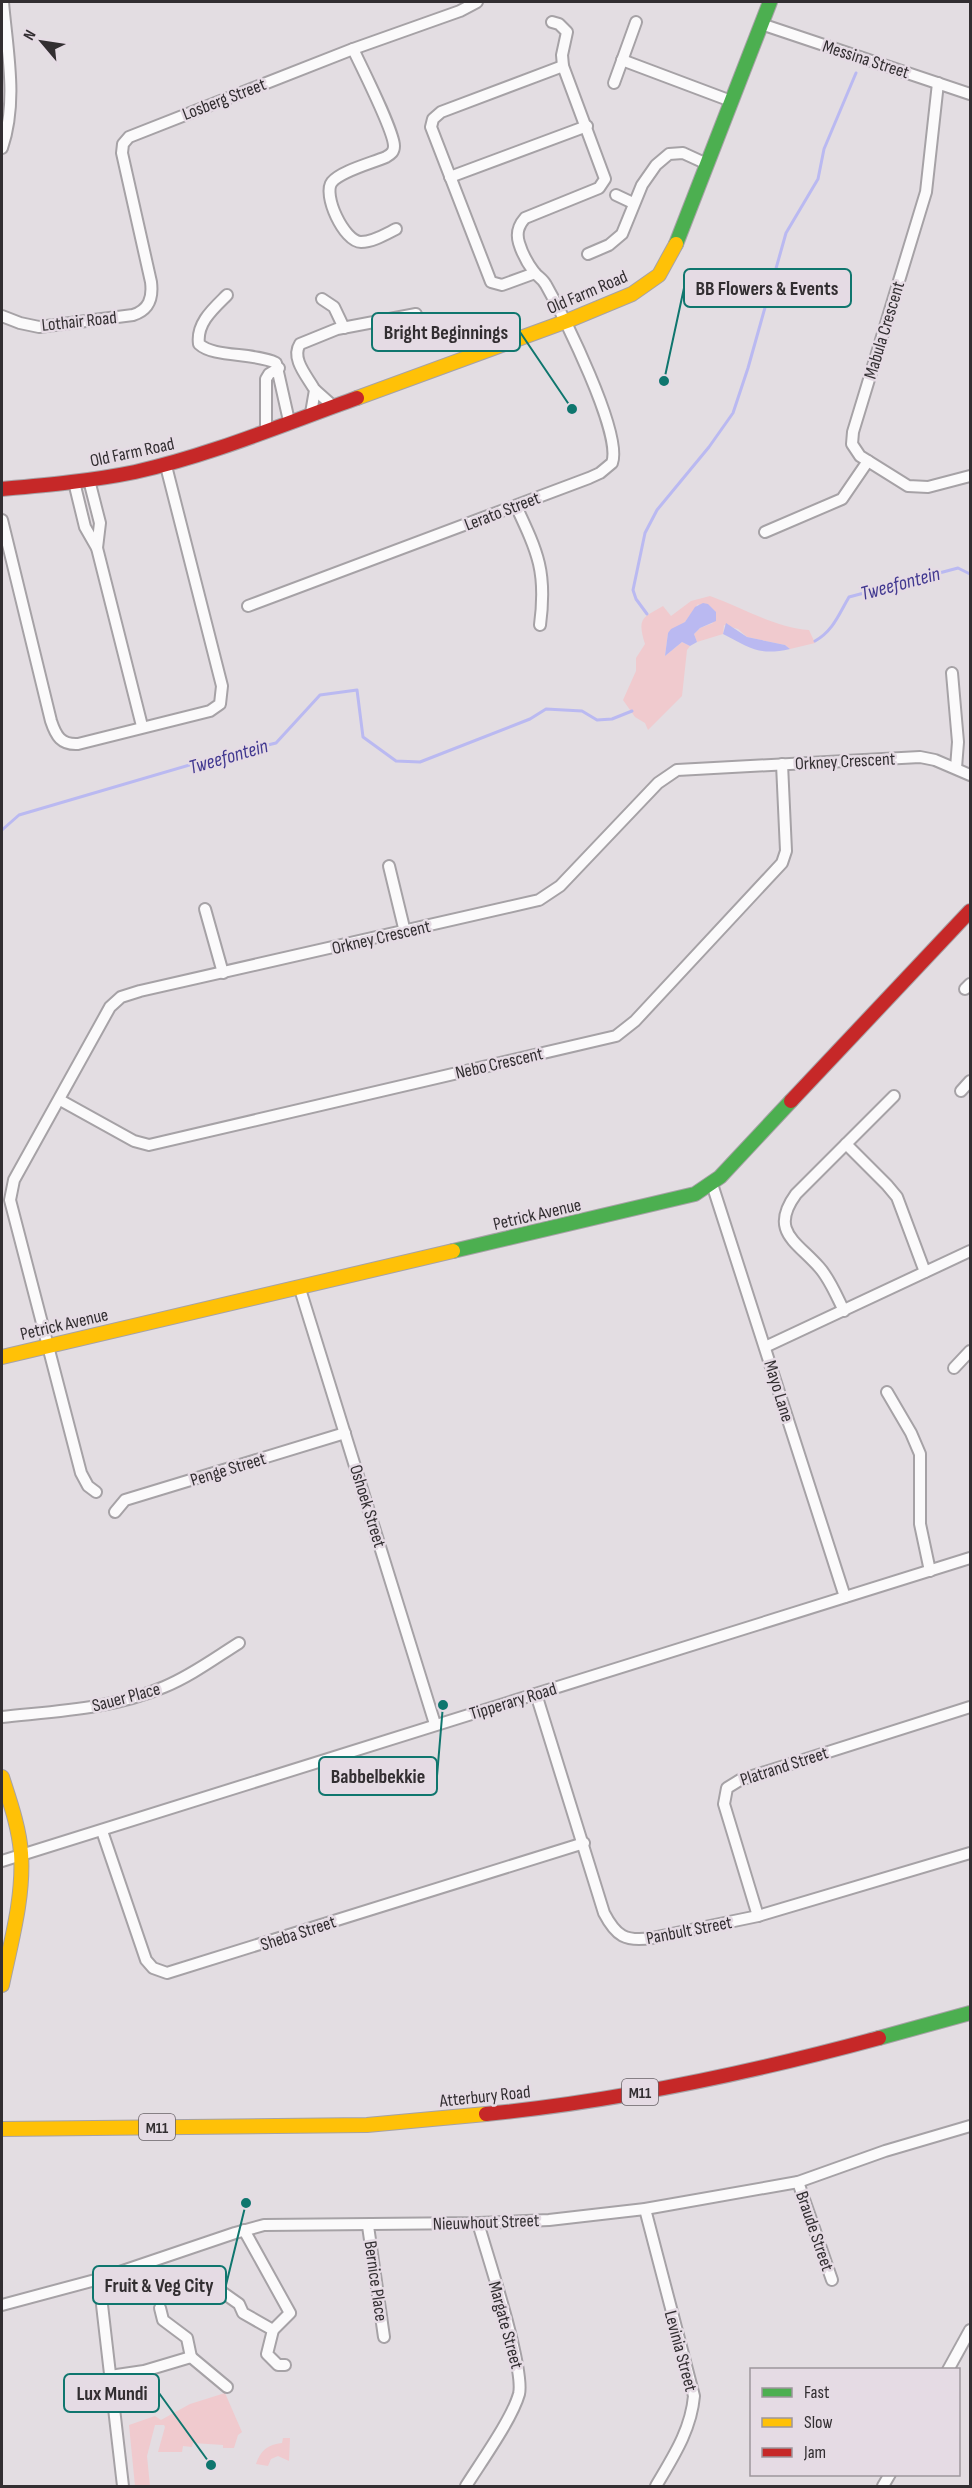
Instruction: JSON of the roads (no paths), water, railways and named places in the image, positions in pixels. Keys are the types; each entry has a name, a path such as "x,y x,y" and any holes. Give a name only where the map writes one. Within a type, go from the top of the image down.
{"street":[{"path":"2,148 9,126 11,105 4,46 3,2"},
{"name":"Losberg Street","path":"151,300 151,282 122,153 126,140 134,134 353,49 460,11 477,2"},
{"name":"Old Farm Road","path":"2,489 89,480 166,466 567,321 632,294 659,275 675,247 770,2"},
{"path":"552,22 559,24 567,32 562,55 563,66 604,172 604,183 599,188 528,216 518,231 520,243 535,273 542,278 555,305 567,321"},
{"path":"614,83 636,22"},
{"name":"Messina Street","path":"761,24 970,94"},
{"path":"353,49 390,131 394,147 391,154 386,157 336,178 329,186 329,195 343,230 355,240 362,242 396,229"},
{"path":"622,60 731,101"},
{"path":"535,273 502,285 491,282 432,132 432,122 437,115 563,66"},
{"name":"Mabula Crescent","path":"938,83 926,192 853,432 854,449 901,483 915,488 970,476"},
{"path":"450,177 587,126"},
{"path":"588,254 619,239 625,229 633,203 652,169 672,152 683,153 707,164"},
{"path":"616,195 633,203"},
{"path":"227,295 206,317 200,328 199,344 212,352 260,357 276,363 279,368 289,421"},
{"path":"322,299 334,307 344,328"},
{"name":"Lothair Road","path":"2,316 29,325 50,327 137,314 145,309 151,300"},
{"path":"313,387 297,357 297,347 307,340 344,328 416,314"},
{"name":"Lerato Street","path":"248,606 600,473 612,463 615,456 611,436 567,321"},
{"path":"266,430 266,379 269,374 279,368"},
{"path":"311,413 315,390 333,406"},
{"path":"765,532 842,499 868,461"},
{"path":"2,520 51,721 58,738 66,743 78,744 142,726 210,711 217,707 222,698 222,686 166,466"},
{"path":"89,480 100,524 97,549"},
{"path":"74,482 85,527 97,549 142,726"},
{"path":"516,506 532,541 542,573 544,589 540,625"},
{"path":"952,673 958,741 956,768"},
{"name":"Orkney Crescent","path":"47,1346 6,1197 110,1007 117,999 140,991 405,932 547,897 658,783 673,771 920,757 956,768 970,775"},
{"name":"Nebo Crescent","path":"60,1100 134,1141 149,1145 616,1036 635,1021 782,863 786,851 782,764"},
{"path":"389,866 405,932"},
{"path":"205,909 224,973"},
{"name":"Petrick Avenue","path":"2,1357 300,1289 695,1194 712,1184 970,911"},
{"path":"961,1091 970,1081"},
{"path":"844,1311 820,1268 791,1239 784,1221 788,1204 796,1194 894,1096"},
{"path":"846,1144 897,1197 926,1272"},
{"name":"Mayo Lane","path":"712,1184 845,1598"},
{"path":"765,1347 970,1251"},
{"name":"Oshoek Street","path":"300,1289 435,1724"},
{"path":"47,1346 81,1473 88,1486 96,1492"},
{"path":"954,1368 970,1351"},
{"path":"887,1392 911,1433 920,1454 920,1524 930,1571"},
{"name":"Penge Street","path":"115,1512 125,1500 345,1433"},
{"name":"Tipperary Road","path":"2,1861 970,1558"},
{"name":"Sauer Place","path":"2,1717 101,1707 145,1695 187,1676 239,1643"},
{"name":"Panbult Street","path":"536,1694 604,1913 613,1929 627,1938 640,1940 652,1938 758,1916 970,1853"},
{"name":"Platrand Street","path":"758,1916 724,1804 727,1788 740,1780 970,1707"},
{"path":"2,1777 17,1827 21,1855 19,1883 2,1985"},
{"name":"Sheba Street","path":"102,1830 146,1960 153,1968 167,1973 174,1973 584,1843"},
{"name":"Atterbury Road","path":"2,2129 367,2125 556,2107 775,2066 967,2013"},
{"name":"Nieuwhout Street","path":"2,2305 99,2278 244,2230 277,2224 368,2226 549,2220 645,2209 798,2182 885,2151 970,2126"},
{"name":"Braude Street","path":"798,2182 832,2280"},
{"name":"Levinia Street","path":"645,2209 694,2396 692,2418 657,2487"},
{"name":"Margate Street","path":"466,2487 512,2409 520,2385 515,2355 478,2223"},
{"name":"Bernice Place","path":"368,2226 384,2337"},
{"path":"244,2230 291,2313 273,2330 267,2354 278,2365 285,2365"},
{"path":"99,2278 123,2487"},
{"path":"222,2292 239,2304 243,2313 273,2330"},
{"path":"160,2308 163,2320 187,2338 191,2357 227,2387"},
{"path":"949,2368 970,2330"},
{"path":"110,2376 152,2369 191,2357"}],"water":[{"path":"703,603 708,604 716,612 716,621 700,628 694,634 697,642 690,646 682,642 665,656 668,633 685,622 695,607"},
{"path":"726,623 747,637 785,645 790,649 770,652 748,647 723,634"}],"waterway":[{"path":"647,614 636,599 633,590 645,533 657,510 709,447 733,413 786,233 818,179 824,149 856,73"},
{"name":"Tweefontein","path":"815,641 831,627 849,597 958,568 970,574"},
{"name":"Tweefontein","path":"2,830 19,815 210,759 276,743 320,695 357,690 363,737 396,761 420,762 530,719 546,709 582,711 597,720 612,719 632,711"}],"place":[{"name":"BB Flowers & Events","path":"664,381"},
{"name":"Bright Beginnings","path":"572,409"},
{"name":"Babbelbekkie","path":"443,1705"},
{"name":"Fruit & Veg City","path":"246,2203"},
{"name":"Lux Mundi","path":"211,2465"}]}
